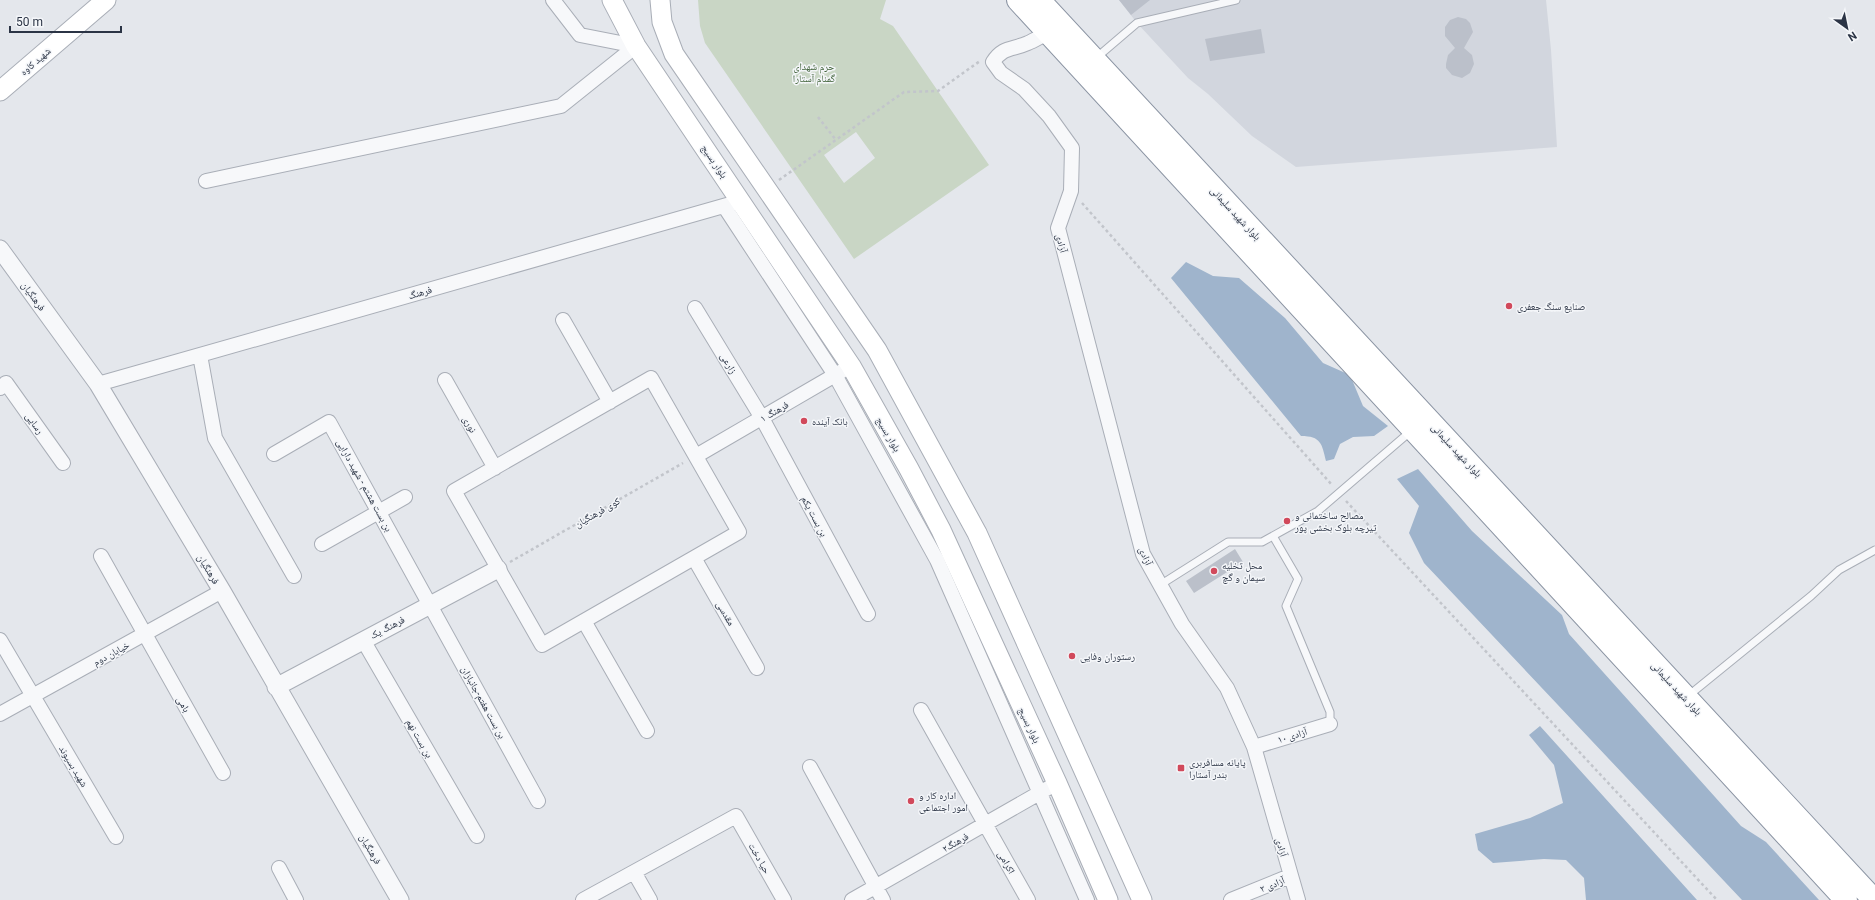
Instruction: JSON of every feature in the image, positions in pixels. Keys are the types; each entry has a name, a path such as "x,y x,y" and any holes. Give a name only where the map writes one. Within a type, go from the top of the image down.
{"highway":[{"name":"بلوار شهید سلیمانی","path":"1018,0 1846,900"},
{"name":"بلوار شهید سلیمانی","path":"1040,0 1874,900"}],"main road":[{"name":"شهید کاوه","path":"0,91 106,0"},
{"name":"بلوار بسیج","path":"612,0 636,46 733,203 851,366 909,469 941,530 1057,784 1108,900"},
{"path":"660,0 662,22 674,54 877,350 977,533 1142,900"},
{"path":"851,366 877,350"}],"street":[{"path":"553,0 580,35 636,46"},
{"path":"993,62 998,53 1008,48 1027,44 1048,33"},
{"path":"206,181 561,106 636,46"},
{"name":"آزادی","path":"993,62 1001,73 1024,89 1049,116 1072,148 1071,191 1058,228 1143,554 1182,624 1227,688 1254,747 1298,900"},
{"path":"733,203 835,375 936,560 1087,900"},
{"name":"فرهنگ","path":"98,384 733,203"},
{"name":"فرهنگیان","path":"0,249 98,384 222,591 400,900"},
{"name":"زارعی","path":"695,308 762,418"},
{"path":"563,320 610,402"},
{"path":"200,355 215,438 294,576"},
{"name":"فرهنگ ۱","path":"696,456 851,366"},
{"path":"652,378 696,456 739,532 542,645 454,491 652,378"},
{"name":"نوری","path":"445,380 495,468"},
{"name":"رسایی","path":"3,385 63,463"},
{"name":"بن بست یکم","path":"762,418 868,614"},
{"name":"بن بست هشتم - شهید دارایی","path":"274,454 329,422 431,604"},
{"path":"322,544 405,497"},
{"name":"بامی","path":"101,556 223,773"},
{"name":"مقدسی","path":"694,558 757,668"},
{"name":"فرهنگ یک","path":"276,687 498,569"},
{"name":"خیابان دوم","path":"0,714 222,591"},
{"name":"بن بست هفتم-جانبازان","path":"431,604 538,801"},
{"path":"584,621 647,731"},
{"name":"شهید بسیوند","path":"0,640 116,837"},
{"name":"بن بست نهم","path":"363,640 477,836"},
{"name":"اکرامی","path":"922,710 1028,900"},
{"name":"آزادی ۱۰","path":"1254,747 1330,724"},
{"path":"810,767 883,900"},
{"name":"فرهنگ۲","path":"852,900 1057,784"},
{"name":"حیا دخت","path":"634,872 736,816 784,900"},
{"path":"279,868 296,900"},
{"path":"583,900 634,872 650,900"},
{"name":"آزادی ۲","path":"1231,900 1290,876"}],"lane":[{"path":"1094,59 1137,23 1236,0"},
{"path":"1160,584 1228,542 1262,542 1318,511 1413,429"},
{"path":"1273,536 1298,579 1286,606 1330,712 1330,724"},
{"path":"1687,698 1811,596 1839,570 1875,550"}],"path":[{"path":"767,189 904,92 938,91 978,61 993,62"},
{"path":"818,116 836,140"},
{"path":"1071,191 1339,493 1716,900"},
{"name":"کوی فرهنگیان","path":"498,569 696,456"}],"shaded area":[{"path":"1119,0 1546,0 1551,50 1557,147 1296,167 1252,136 1208,94 1188,78 1137,23"}],"green space":[{"name":"حرم شهدای گمنام آستارا","path":"698,0 886,0 880,19 893,26 989,165 854,259 705,43 700,26","holes":["856,132 875,158 844,183 824,155"]}],"water":[{"path":"1186,262 1213,276 1239,278 1285,318 1323,363 1350,375 1363,406 1388,426 1374,436 1353,437 1340,444 1334,459 1326,461 1320,442 1317,439 1308,436 1301,436 1171,278"},
{"path":"1418,469 1472,531 1562,615 1569,634 1741,826 1766,842 1819,900 1742,900 1424,563 1409,533 1419,506 1397,479"},
{"path":"1540,726 1697,900 1586,900 1584,878 1566,860 1544,859 1493,863 1478,850 1475,834 1530,818 1563,803 1554,765 1529,735"}],"building":[{"path":"1119,0 1150,0 1131,15"},
{"path":"1458,17 1466,19 1470,23 1473,32 1464,48 1472,55 1474,64 1470,73 1462,78 1452,75 1446,68 1448,55 1455,48 1445,36 1445,27 1450,20"},
{"path":"1261,29 1265,53 1210,61 1205,39"},
{"name":"محل تخلیه سیمان و گچ","path":"1235,549 1243,562 1194,593 1186,581"}],"place":[{"name":"صنایع سنگ جعفری","path":"1509,306"},
{"name":"بانک آینده","path":"804,421"},
{"name":"مصالح ساختمانی و تیرچه بلوک بخشی پور","path":"1287,521"},
{"name":"محل تخلیه سیمان و گچ","path":"1214,571"},
{"name":"رستوران وفایی","path":"1072,656"},
{"name":"پایانه مسافربری بندر آستارا","path":"1181,768"},
{"name":"اداره کار و امور اجتماعی","path":"911,801"}]}
